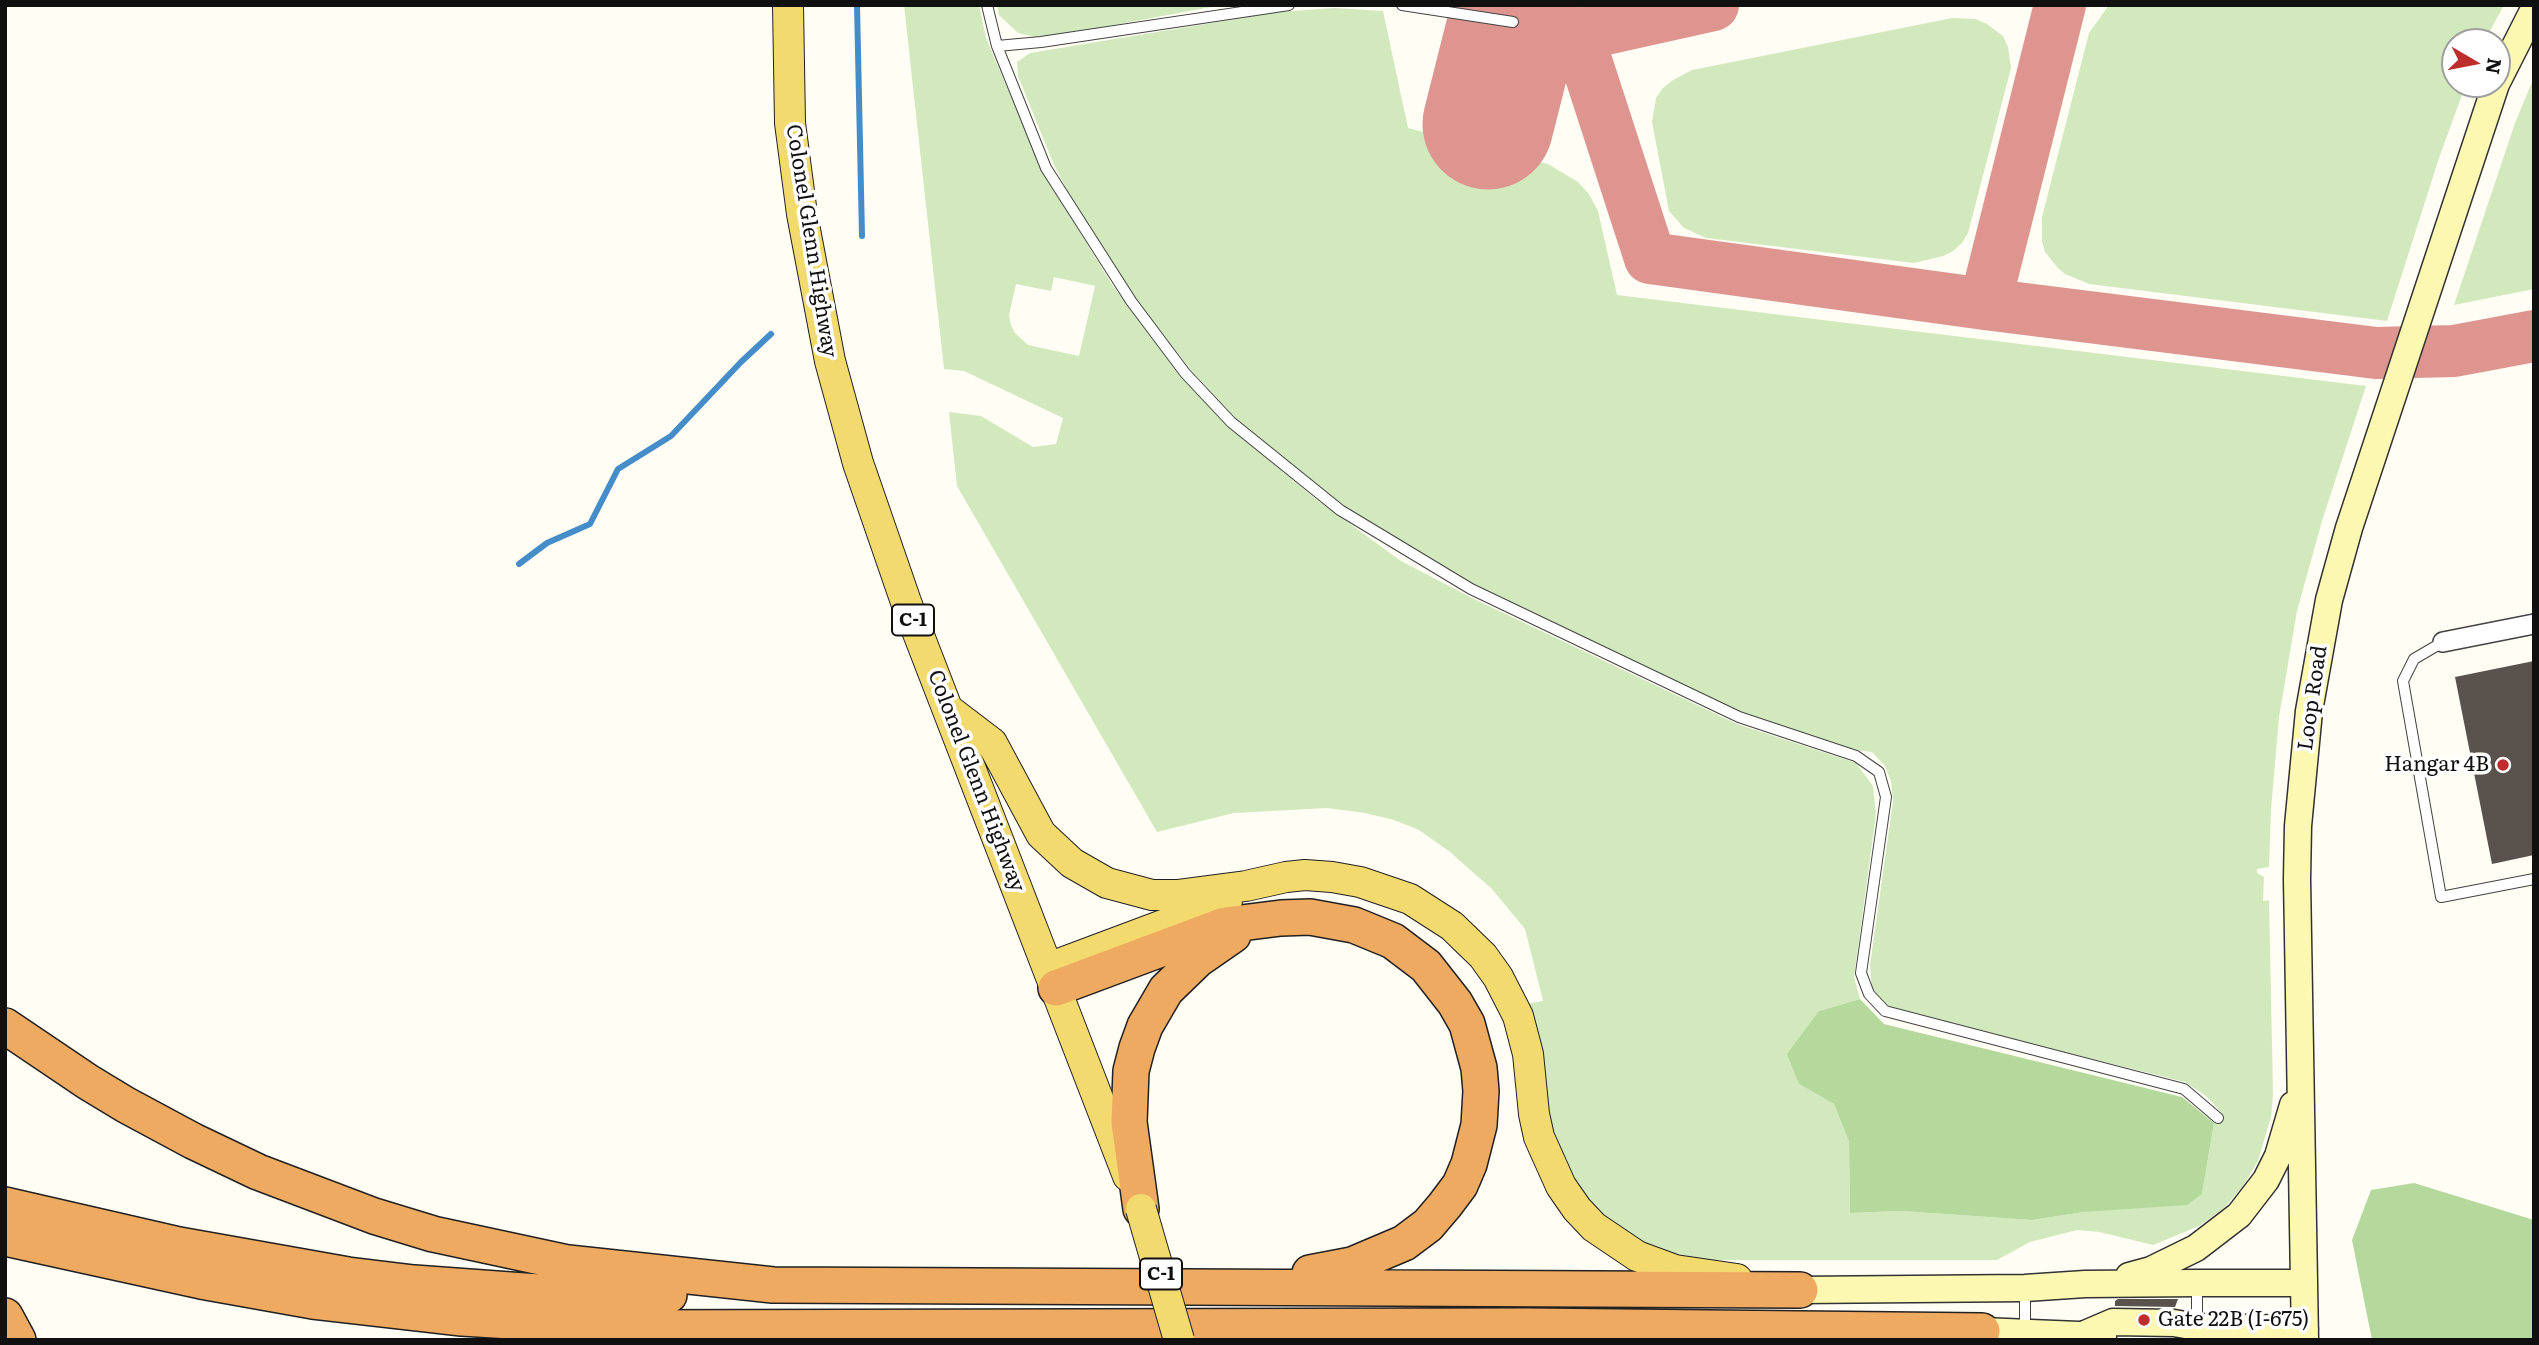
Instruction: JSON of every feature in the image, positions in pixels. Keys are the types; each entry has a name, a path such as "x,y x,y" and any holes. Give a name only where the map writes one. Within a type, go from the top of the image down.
{"highway":[{"path":"1052,978 1225,925 1310,916 1336,920 1374,932 1426,966 1455,1003 1474,1045 1481,1091 1479,1125 1469,1164 1460,1185 1428,1224 1404,1242 1352,1265 1299,1274 1248,1287"},
{"path":"1141,1209 1129,1122 1129,1097 1131,1071 1144,1026 1166,990 1182,974 1197,960 1251,923"},
{"path":"5,1026 88,1083 194,1141 292,1186 433,1234 556,1261 613,1270 773,1285 1800,1290"},
{"path":"21,1209 265,1262 414,1283 579,1295 748,1296 773,1285"},
{"path":"5,1238 237,1289 313,1301 617,1334 1528,1326 1982,1331"},
{"path":"5,1316 18,1340"},
{"path":"1528,1326 1587,1340"}],"main road":[{"name":"Colonel Glenn Highway","path":"788,5 792,150 818,306 858,463 906,602 1141,1209 1179,1340"},
{"path":"950,711 992,743 1041,834 1072,863 1107,883 1152,895 1177,895 1305,875 1360,882 1410,899 1452,926 1483,956 1508,996 1524,1033 1531,1072 1534,1114 1548,1161 1561,1186 1594,1227 1637,1256 1675,1270 1800,1290"},
{"path":"1052,978 1235,898 1246,886"},
{"path":"1944,1340 1982,1331"}],"street":[{"name":"Loop Road","path":"2511,52 2534,9"},
{"name":"Loop Road","path":"2305,1334 2297,879 2298,826 2307,725 2329,600 2349,528 2492,98"},
{"path":"2443,642 2534,624"},
{"path":"2085,1284 2151,1270 2196,1248 2239,1215 2266,1180 2278,1156 2300,1079"},
{"path":"1800,1290 2304,1283"},
{"path":"2090,1337 2113,1322 2174,1323 2305,1334"},
{"path":"1982,1331 2170,1339 2197,1327"}],"lane":[{"path":"987,5 997,46 1046,168 1154,332 1185,373 1231,422 1340,510 1471,589 1739,717 1856,756 1879,772 1886,797 1861,973 1870,994 1885,1011 2184,1089 2218,1118"},
{"path":"997,46 1289,5"},
{"path":"1402,5 1513,22"},
{"path":"2443,642 2414,659 2403,681 2441,897 2534,879"},
{"path":"2197,1283 2197,1327"},
{"path":"2025,1288 2025,1332"}],"green space":[{"path":"904,5 979,5 986,38 1043,173 1113,286 1179,375 1243,439 1317,500 1401,561 1474,599 1737,724 1856,763 1873,786 1876,814 1854,977 1860,999 1819,1011 1799,1084 1834,1104 1849,1142 1850,1213 1901,1211 2032,1220 2202,1194 2214,1123 2221,1121 2221,1112 2206,1096 2185,1082 1889,1008 1879,1000 1872,991 1870,965 1893,801 1891,781 1885,766 1872,752 1846,749 1754,719 1471,583 1403,545 1328,494 1233,416 1191,370 1135,298 1091,235 1054,165 1018,76 1017,62 1030,53 1278,12 1335,8 1383,11 1408,128 1548,164 1578,182 1589,194 1598,211 1617,295 2366,386 2322,521 2297,611 2279,717 2269,867 2257,869 2257,873 2264,877 2263,901 2269,900 2273,1095 2271,1117 2258,1161 2243,1186 2224,1208 2199,1226 2153,1245 2099,1232 2077,1230 2030,1242 1997,1260 1691,1260 1644,1247 1606,1220 1583,1197 1552,1139 1526,1004 1543,1001 1525,929 1492,889 1450,852 1419,830 1394,820 1327,808 1234,813 1157,832 957,486 949,412 981,416 1033,447 1056,444 1063,418 964,371 944,369","holes":["1054,277 1095,286 1079,356 1028,345 1015,333 1009,315 1016,284 1051,291"]},
{"path":"997,5 1222,5 1049,37 1035,37 1018,33 999,15"},
{"path":"2109,5 2504,5 2492,28 2441,28 2441,98 2461,98 2387,321 2089,284 2065,274 2057,267 2045,252 2042,217 2089,33"},
{"path":"1952,18 1976,19 2003,36 2008,47 2011,68 1968,233 1953,251 1914,263 1706,238 1684,228 1669,211 1652,122 1656,98 1673,80 1692,70"},
{"path":"2534,77 2534,289 2454,305 2515,123"},
{"path":"1860,999 1884,1024 2182,1097 2214,1123 2202,1194 2187,1205 2084,1212 2032,1220 1901,1211 1850,1213 1849,1142 1834,1104 1799,1084 1787,1054 1819,1011"},
{"path":"2414,1183 2534,1220 2534,1340 2372,1340 2352,1240 2371,1190"}],"building":[{"name":"Hangar 4B","path":"2534,661 2534,855 2492,864 2455,677"},
{"path":"2118,1299 2178,1299 2175,1307 2115,1306"}],"waterway":[{"path":"857,5 862,236"},
{"path":"519,564 547,543 590,524 618,469 671,436 771,334"}],"taxiway":[{"path":"1506,51 1713,5"},
{"path":"1985,304 2060,5"},
{"path":"1578,36 1650,258 1985,304 2376,353 2454,351 2534,336"}],"runway":[{"path":"1488,124 1518,5"}],"place":[{"name":"Hangar 4B","path":"2503,765"},
{"name":"Gate 22B (I-675)","path":"2144,1320"}]}
